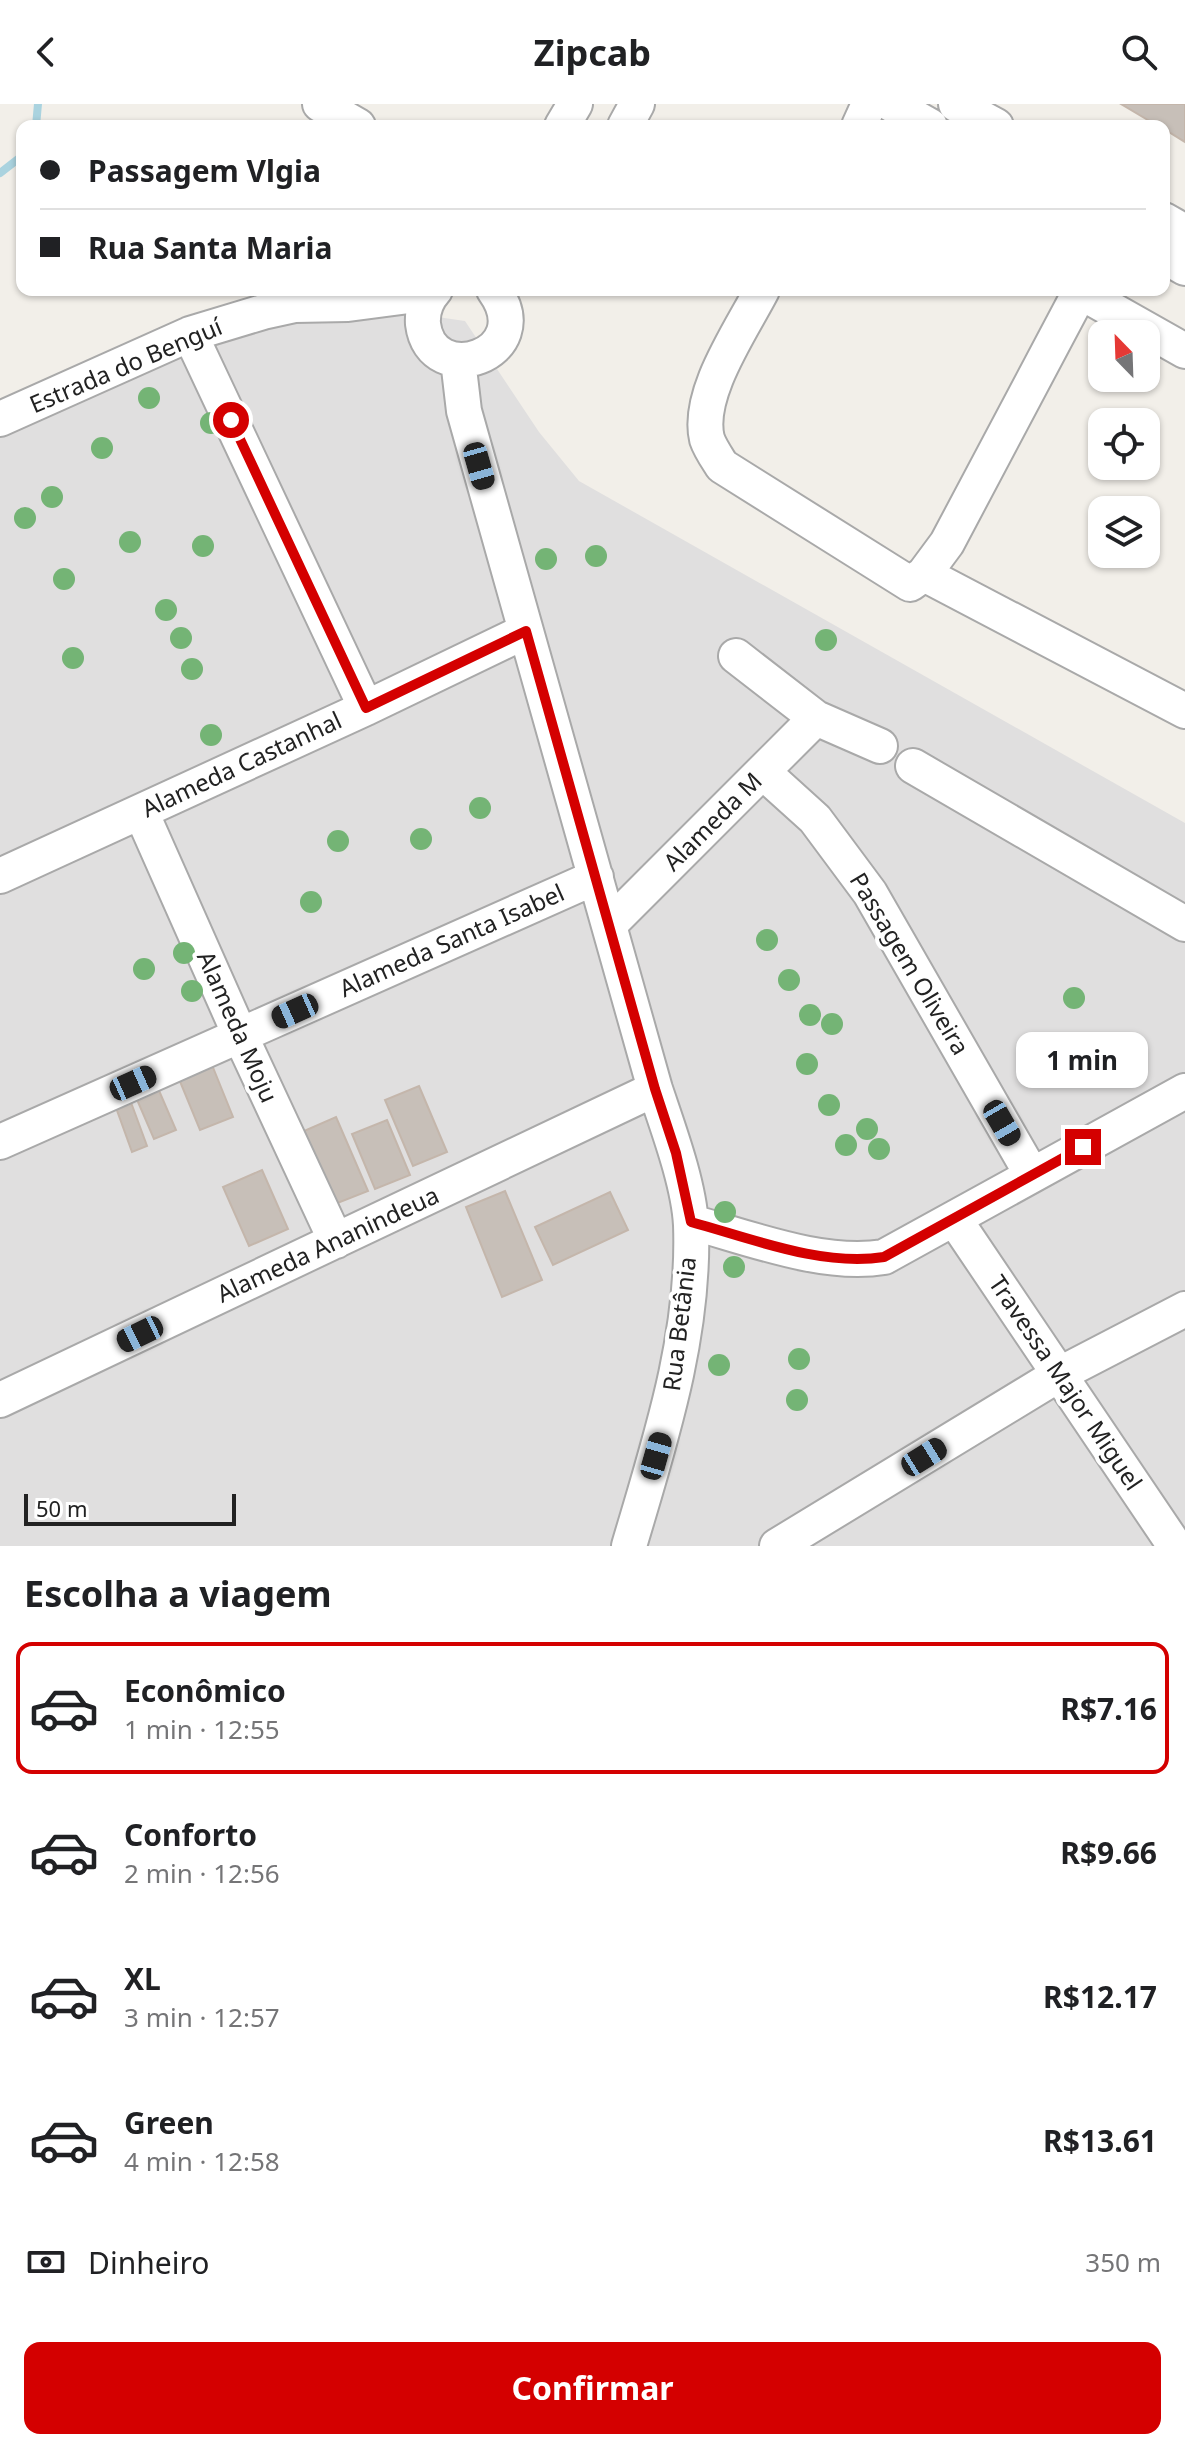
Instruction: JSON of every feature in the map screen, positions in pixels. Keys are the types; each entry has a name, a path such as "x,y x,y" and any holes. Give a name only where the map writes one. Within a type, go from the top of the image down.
{"street":[{"path":"320,104 348,120"},
{"path":"891,104 919,120"},
{"path":"956,104 985,120"},
{"name":"Estrada do Benguí","path":"0,419 190,334 295,305 348,304 401,296"},
{"path":"424,333 422,319 431,296"},
{"path":"498,296 502,301 505,327"},
{"path":"458,360 480,358 492,351 523,296"},
{"path":"759,296 716,378 705,418 708,441 722,466 910,584 924,574 947,543 1075,296"},
{"path":"1087,296 1185,351"},
{"name":"Estrada do Benguí","path":"348,304 424,333 442,354 458,360"},
{"path":"190,334 366,708"},
{"name":"Rua Betânia","path":"458,360 464,411 655,1089 676,1153 691,1222 689,1287 673,1396 629,1546"},
{"path":"924,574 1185,711"},
{"name":"Alameda Castanhal","path":"0,876 526,631"},
{"path":"736,656 816,718 880,746"},
{"name":"Alameda M","path":"610,924 816,718"},
{"path":"913,766 1185,924"},
{"name":"Passagem Oliveira","path":"763,772 815,819 870,893 1032,1175"},
{"name":"Alameda Moju","path":"141,812 336,1241"},
{"name":"Alameda Santa Isabel","path":"0,1142 596,877"},
{"name":"Alameda Ananindeua","path":"0,1400 655,1089"},
{"path":"691,1222 827,1257 860,1261 884,1257 1185,1091"},
{"name":"Travessa Major Miguel","path":"955,1220 1175,1546"},
{"path":"777,1546 1058,1375 1185,1309"}],"shaded area":[{"path":"348,304 465,321 539,432 579,481 1185,823 1185,1546 0,1546 0,425 190,334"}],"building":[{"path":"1121,104 1185,104 1185,142 1170,133 1170,120 1148,120"},
{"path":"212,1065 233,1117 200,1130 179,1079"},
{"path":"157,1086 176,1130 154,1139 135,1095"},
{"path":"419,1086 447,1152 413,1166 385,1100"},
{"path":"129,1097 147,1146 132,1152 114,1102"},
{"path":"336,1117 368,1191 335,1204 304,1131"},
{"path":"387,1120 410,1175 375,1189 352,1134"},
{"path":"262,1170 288,1229 249,1246 223,1187"},
{"path":"505,1191 542,1280 502,1297 466,1207"},
{"path":"610,1192 628,1230 553,1265 535,1227"}],"waterway":[{"path":"37,120 38,104"},
{"path":"0,173 16,161"}],"route":[{"path":"231,420 366,708 526,631 655,1089 676,1153 691,1222 827,1257 860,1261 884,1257 1083,1147"}]}
